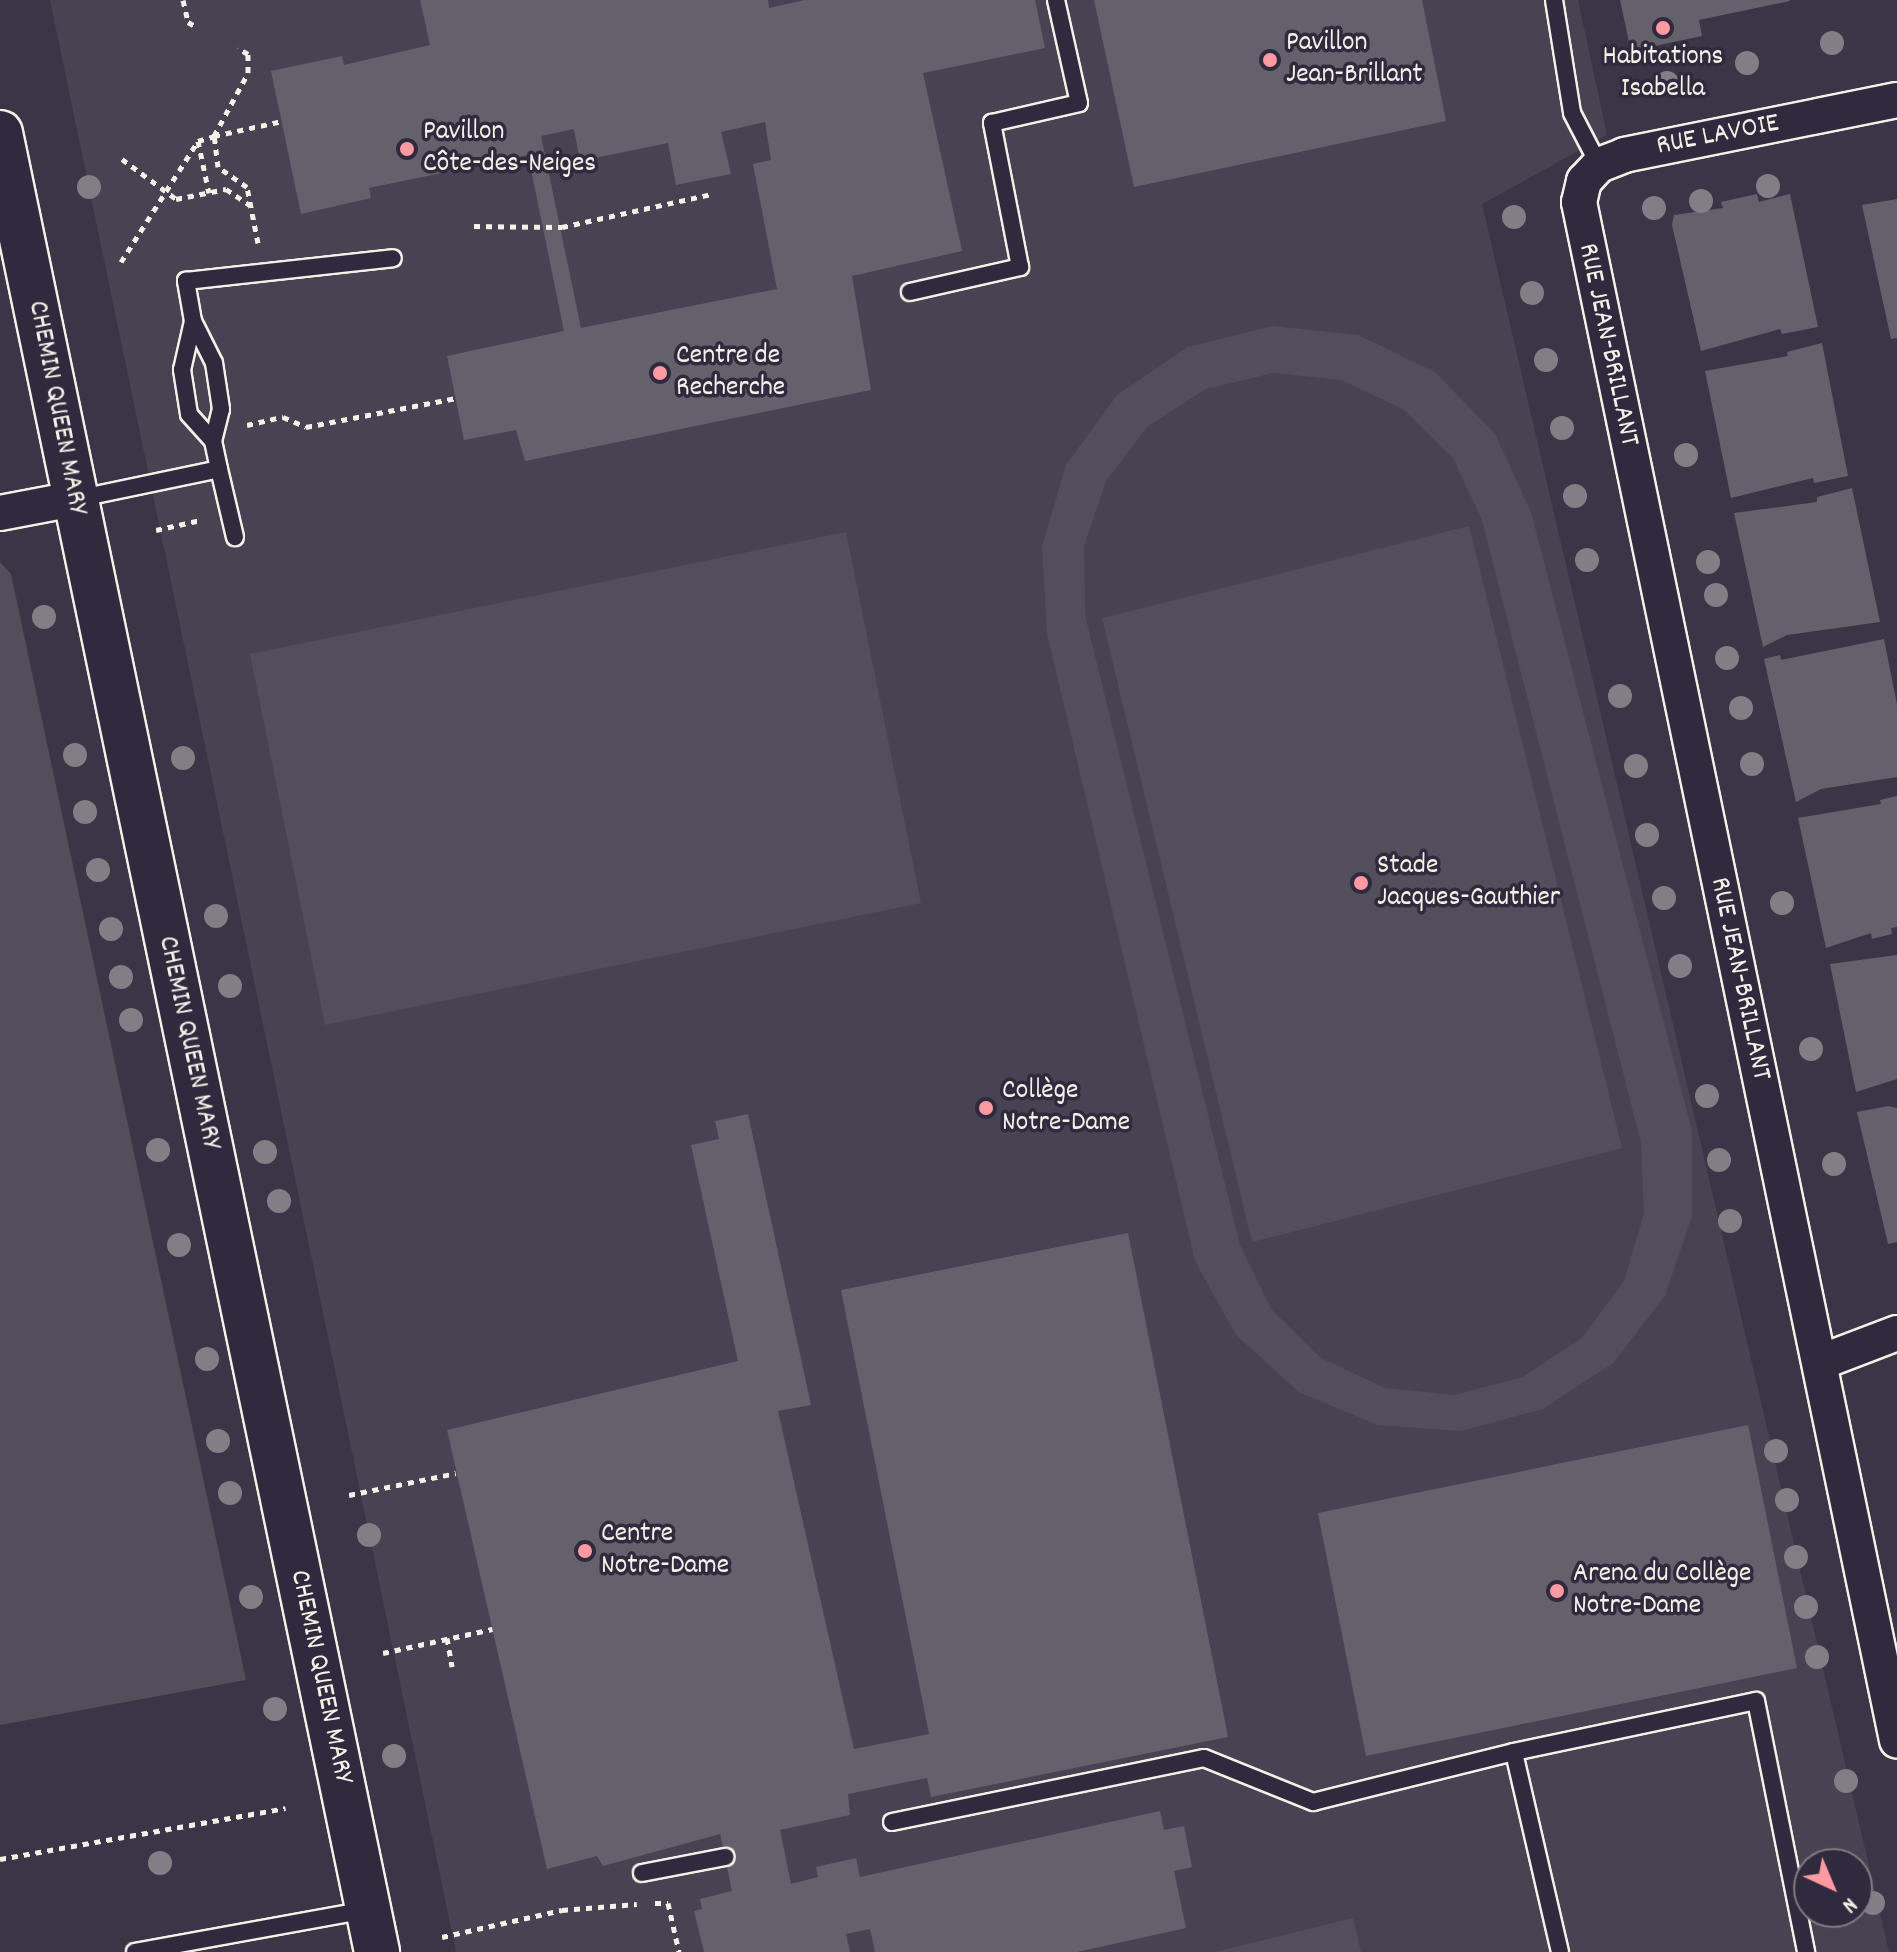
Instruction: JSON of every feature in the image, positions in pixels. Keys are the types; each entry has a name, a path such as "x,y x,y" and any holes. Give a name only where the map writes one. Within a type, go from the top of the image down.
{"street":[{"name":"RUE LAVOIE","path":"1599,165 1625,155 1897,100"},
{"name":"CHEMIN QUEEN MARY","path":"0,133 377,1952"},
{"name":"RUE JEAN-BRILLANT","path":"1599,165 1584,181 1581,219 1821,1362 1897,1740"},
{"path":"0,513 74,499"},
{"path":"1821,1362 1897,1333"}],"lane":[{"path":"910,292 1020,267 992,123 1079,103 1056,0"},
{"path":"1554,0 1572,113 1599,165"},
{"path":"235,537 213,441 221,409 214,363 193,321 186,281 393,258"},
{"path":"193,321 182,370 189,414 213,441"},
{"path":"74,499 219,469"},
{"path":"892,1822 1204,1758 1313,1802 1514,1752 1756,1701 1806,1952"},
{"path":"1514,1752 1560,1952"},
{"path":"642,1873 725,1857"},
{"path":"135,1952 368,1910"}],"path":[{"path":"183,0 188,22 195,26"},
{"path":"238,48 248,54 248,73 214,136 218,167 247,187 258,243"},
{"path":"121,262 198,141 282,121"},
{"path":"198,141 209,193"},
{"path":"122,159 176,199 226,189 251,206"},
{"path":"474,226 562,227 712,194"},
{"path":"213,441 253,422 283,417 306,427 456,398"},
{"path":"156,530 229,513"},
{"path":"349,1495 456,1473"},
{"path":"383,1653 492,1629"},
{"path":"447,1638 452,1667"},
{"path":"0,1859 285,1808"},
{"path":"442,1937 562,1910 668,1903 679,1952"}],"shaded area":[{"name":"Collège Notre-Dame","path":"50,0 1578,0 1607,135 1482,204 1865,1848 1793,1848 1793,1928 1873,1928 1873,1883 1889,1952 456,1952"},
{"path":"1272,326 1358,335 1435,372 1495,434 1531,512 1692,1131 1692,1216 1665,1296 1613,1363 1543,1409 1461,1431 1377,1425 1299,1392 1236,1335 1195,1261 1047,633 1042,547 1066,465 1117,395 1188,347","holes":["1273,373 1341,380 1403,409 1453,458 1482,520 1641,1143 1644,1214 1624,1281 1582,1338 1523,1377 1455,1395 1385,1388 1321,1358 1271,1309 1240,1245 1085,615 1084,546 1106,481 1148,426 1206,389"]},
{"name":"Stade Jacques-Gauthier","path":"1469,526 1622,1148 1252,1242 1102,618"},
{"path":"846,532 921,903 325,1025 250,654"},
{"path":"0,562 11,574 246,1680 0,1725"},
{"path":"1353,1918 1361,1952 1215,1952"}],"building":[{"name":"Pavillon Côte-des-Neiges","path":"420,0 768,0 769,8 805,0 1035,0 1045,48 923,73 962,251 852,276 871,390 525,461 516,430 464,440 447,356 564,331 528,155 369,188 371,198 301,214 271,71 342,56 344,65 430,45","holes":["765,122 771,160 753,164 777,289 581,328 541,136 574,129 580,161 668,143 676,185 731,174 721,132"]},
{"name":"Pavillon Jean-Brillant","path":"1094,0 1422,0 1446,121 1134,187"},
{"name":"Habitations Isabella","path":"1620,0 1790,1 1699,20 1702,36 1631,51"},
{"path":"1757,194 1759,202 1790,194 1818,327 1782,334 1780,329 1701,351 1672,225 1674,215 1723,208 1721,202"},
{"path":"1897,199 1897,338 1891,339 1862,205"},
{"path":"1822,343 1848,476 1814,483 1813,478 1731,498 1705,371 1788,356 1787,352"},
{"path":"1852,488 1880,622 1787,635 1763,647 1734,513 1817,502 1817,497"},
{"path":"1884,639 1897,705 1897,777 1821,789 1796,802 1764,659 1780,655 1781,660"},
{"path":"1897,796 1897,927 1891,928 1892,934 1872,939 1871,933 1826,948 1798,818 1881,804 1880,800"},
{"path":"1897,955 1897,1079 1856,1092 1830,964"},
{"path":"1888,1106 1897,1108 1897,1242 1888,1244 1857,1112"},
{"path":"748,1114 811,1405 778,1411 854,1749 929,1734 841,1290 1128,1233 1228,1737 931,1797 927,1778 848,1794 850,1815 780,1830 791,1884 818,1877 816,1867 856,1858 860,1877 1160,1811 1164,1830 1184,1826 1192,1867 1174,1871 1186,1928 1077,1952 875,1952 870,1929 846,1934 850,1952 704,1952 694,1911 702,1909 700,1899 732,1891 720,1834 603,1866 597,1856 547,1869 447,1430 738,1361 691,1145 719,1139 715,1121"},
{"name":"Arena du Collège Notre-Dame","path":"1748,1425 1797,1668 1366,1756 1318,1513"}],"place":[{"name":"Habitations Isabella","path":"1663,28"},
{"name":"Pavillon Jean-Brillant","path":"1270,60"},
{"name":"Pavillon Côte-des-Neiges","path":"407,149"},
{"name":"Centre de Recherche","path":"660,373"},
{"name":"Stade Jacques-Gauthier","path":"1361,883"},
{"name":"Collège Notre-Dame","path":"986,1108"},
{"name":"Centre Notre-Dame","path":"585,1551"},
{"name":"Arena du Collège Notre-Dame","path":"1557,1591"}]}
